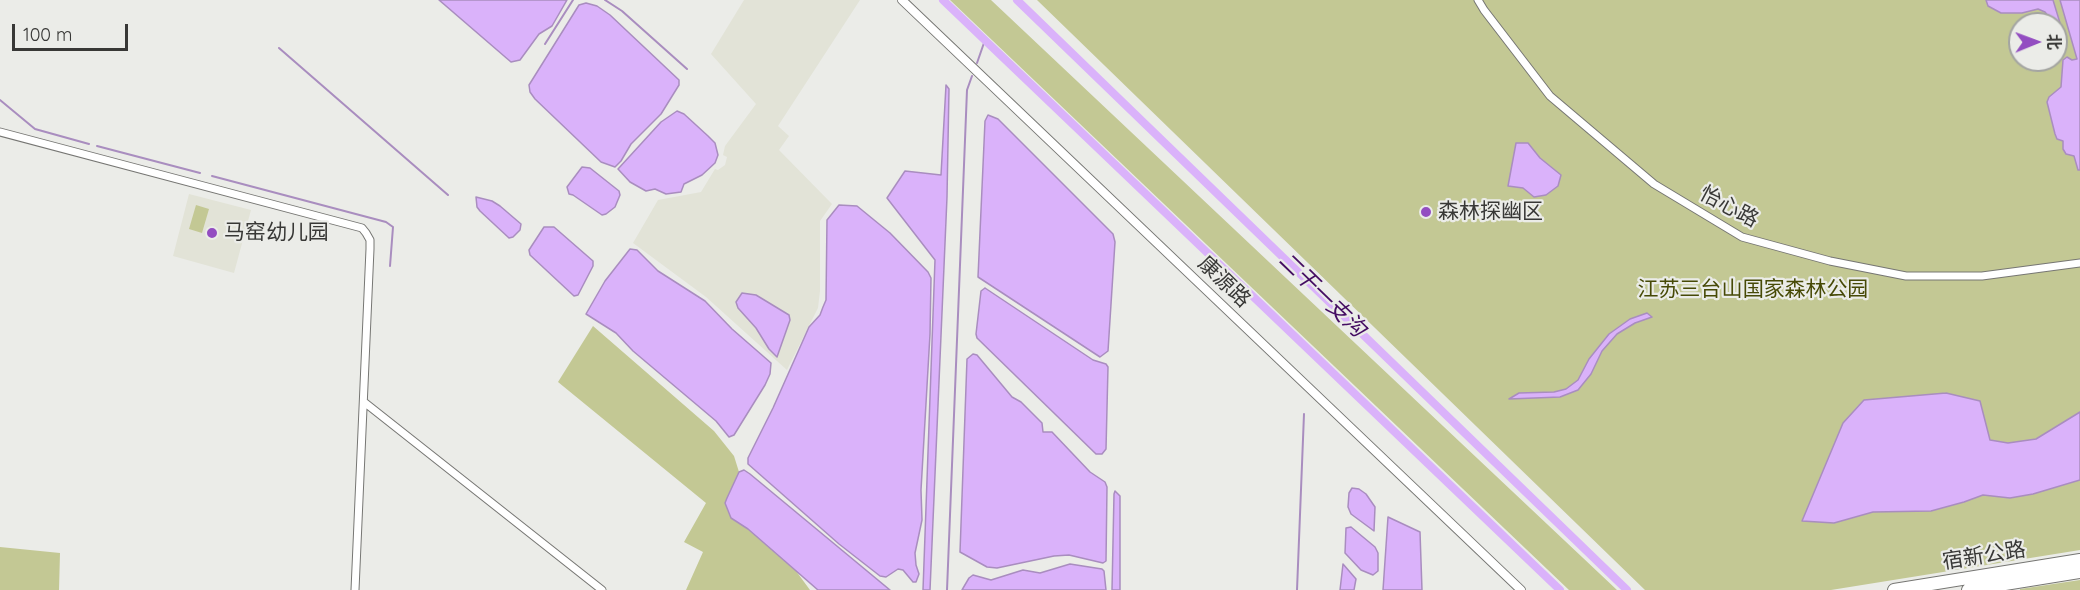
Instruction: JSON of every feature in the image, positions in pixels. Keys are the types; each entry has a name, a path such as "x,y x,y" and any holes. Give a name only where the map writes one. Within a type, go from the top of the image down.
{"highway":[{"name":"宿新公路","path":"1894,590 2080,560"},
{"name":"宿新公路","path":"1968,590 2080,573"}],"street":[{"name":"康源路","path":"902,0 1521,590"},
{"name":"怡心路","path":"1478,0 1550,96 1654,184 1742,237 1830,261 1906,276 1982,276 2080,263"},
{"path":"0,132 362,228 370,240 370,249 355,590"},
{"path":"363,402 602,590"}],"shaded area":[{"path":"439,0 567,0 552,26 539,34 520,60 511,62"},
{"path":"744,0 860,0 778,126 789,136 779,150 832,204 820,221 818,308 787,370 706,297 633,243 658,200 701,192 715,169 718,170 725,165 727,157 723,155 725,146 756,104 711,54"},
{"path":"1986,0 2053,0 2057,12 2045,12 2038,9 2001,13 1988,6"},
{"path":"2060,0 2080,0 2080,170 2078,170 2074,156 2066,154 2063,149 2063,141 2057,139 2047,102 2049,97 2061,87 2062,72 2068,72 2068,58 2077,59 2068,28 2068,12 2063,12"},
{"path":"586,3 597,6 610,15 679,80 679,85 661,114 631,144 615,167 601,162 530,92 529,85 579,5"},
{"path":"946,85 949,89 947,197 930,590 923,590 935,260 887,198 905,171 941,175"},
{"path":"677,111 684,114 715,143 718,155 715,163 702,175 684,184 681,192 666,194 655,189 646,191 630,182 618,169 661,122"},
{"path":"988,115 998,119 1113,234 1115,242 1108,351 1100,357 978,277 985,121"},
{"path":"1516,143 1528,143 1540,158 1561,175 1558,186 1546,195 1534,197 1523,188 1508,186"},
{"path":"582,167 590,168 619,191 620,195 615,207 606,214 602,215 569,194 567,187"},
{"name":"马窑幼儿园","path":"189,194 251,210 234,273 173,256"},
{"path":"476,197 492,201 500,206 521,224 520,230 509,238 480,211"},
{"path":"839,205 857,206 890,233 928,272 931,278 921,490 922,520 915,553 919,574 916,582 913,582 903,570 898,569 886,577 880,576 839,544 748,464 748,458 809,327 820,315 826,300 827,220"},
{"path":"544,227 554,227 593,261 593,266 578,295 574,296 530,255 529,250"},
{"path":"630,249 637,250 658,271 705,301 732,329 771,363 770,374 765,385 734,435 729,437 716,421 633,351 616,333 586,314 605,281"},
{"path":"985,288 1093,360 1106,364 1108,367 1106,449 1102,454 1096,454 977,338 981,291"},
{"path":"742,293 756,295 789,315 790,320 777,357 738,308 736,302"},
{"path":"1647,313 1652,317 1635,323 1617,334 1602,351 1591,374 1578,390 1560,397 1509,399 1519,393 1554,392 1566,389 1578,380 1589,359 1609,334 1630,319"},
{"path":"973,354 977,355 1012,397 1021,402 1042,423 1043,432 1052,432 1090,472 1105,482 1107,487 1106,561 1103,563 1069,555 997,568 987,567 960,552 967,359"},
{"path":"1946,393 1980,401 1990,440 2008,443 2036,439 2080,412 2080,480 2033,494 2010,498 1983,495 1931,511 1873,512 1834,523 1802,521 1843,423 1864,400"},
{"path":"744,470 890,590 818,590 748,529 731,518 725,503 739,472"},
{"path":"1352,488 1359,489 1366,494 1375,507 1374,531 1351,514 1348,507 1349,493"},
{"path":"1115,491 1120,496 1120,590 1112,590"},
{"path":"1388,517 1420,532 1422,590 1383,590"},
{"path":"1351,527 1375,547 1378,553 1378,571 1373,575 1361,570 1345,553 1346,528"},
{"path":"1070,564 1102,569 1106,590 962,590 973,575 991,580 1023,570 1040,573"},
{"path":"1343,564 1356,579 1354,590 1340,590"}],"green space":[{"path":"950,0 991,0 1617,590 1569,590"},
{"name":"江苏三台山国家森林公园","path":"1037,0 2080,0 2080,550 1831,590 1645,590"},
{"path":"196,205 209,209 202,233 189,229"},
{"path":"593,326 714,431 734,456 739,472 727,498 731,518 748,529 796,571 810,590 686,590 703,552 684,542 706,503 558,382"},
{"path":"0,547 60,553 59,590 0,590"},
{"path":"2080,580 2080,590 2020,590 2020,589"}],"waterway":[{"path":"545,44 573,0"},
{"path":"605,0 622,11 687,69"},
{"path":"943,0 1560,590"},
{"name":"二干一支沟","path":"1017,0 1627,590"},
{"path":"977,63 985,40"},
{"path":"279,48 448,195"},
{"path":"947,590 967,90 972,76"},
{"path":"0,100 35,129 89,144"},
{"path":"97,146 200,173"},
{"path":"212,176 386,222 393,227 390,266"},
{"path":"1297,590 1304,414"}],"place":[{"name":"森林探幽区","path":"1426,212"},
{"name":"马窑幼儿园","path":"212,233"}]}
